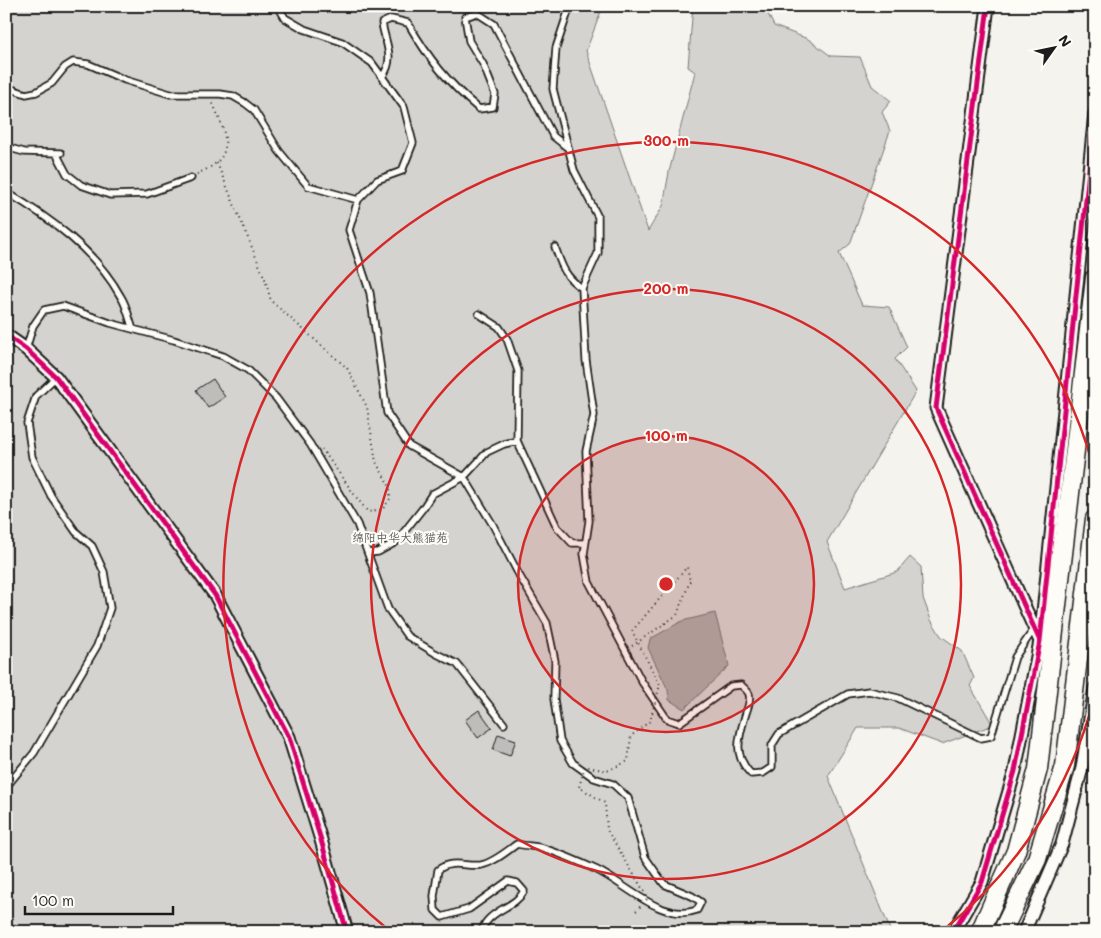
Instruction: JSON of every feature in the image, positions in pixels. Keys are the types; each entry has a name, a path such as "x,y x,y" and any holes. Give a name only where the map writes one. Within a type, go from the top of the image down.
{"main road":[{"path":"980,932 1016,851 1038,769 1095,278"},
{"path":"1002,932 1037,859 1065,766 1095,519"}],"street":[{"path":"988,6 936,408 1040,641"},
{"path":"953,932 982,882 1015,771 1040,641 1095,113"},
{"path":"6,335 26,349 56,377 215,595 289,737 321,840 346,932"},
{"path":"1024,932 1062,844 1082,768 1095,688"}],"lane":[{"path":"278,6 285,18 304,29 342,42 372,63 404,107 413,143 402,171 377,180 358,200 349,230 370,293 387,413 409,446 464,477 547,623 555,661 554,699 560,741 574,763 594,778 613,784 628,798 645,856 664,884 701,902 697,910 688,914 667,911 598,871 542,848 516,844 483,865 446,864 438,870 434,910 442,917 469,908 508,881 517,883 524,891 519,899 487,920 481,932"},
{"path":"472,6 478,13 494,24 552,136 568,148"},
{"path":"570,6 556,48 553,89 574,170 598,217 598,253 582,288 586,360 594,415 586,451 589,521 584,554 589,582 642,682 667,718 679,723 731,686 741,685 749,692 749,702 738,750 743,766 751,774 763,773 772,767 772,745 779,734 848,694 869,691 898,698 981,738 991,736 1015,657 1034,629"},
{"path":"382,77 388,69 389,52 382,23 391,19 408,23 433,63 462,95 479,109 492,106 495,94 483,64 469,41 465,17 478,13"},
{"path":"6,87 26,94 36,92 52,83 65,67 73,62 88,64 125,80 170,94 220,94 233,96 254,110 279,151 308,186 358,200"},
{"path":"6,147 24,152 58,153 67,174 81,185 110,195 147,194 191,178"},
{"path":"6,192 67,233 105,272 122,298 133,329"},
{"path":"554,247 562,269 573,282 582,288"},
{"path":"26,349 33,326 44,310 63,306 110,323 222,356 248,370 276,398 310,444 357,524 388,609 407,636 457,664 504,724"},
{"path":"480,314 499,327 507,339 518,371 517,442 557,527 572,543 586,544"},
{"path":"6,787 34,753 96,646 110,608 104,572 92,546 76,532 51,496 32,457 26,423 36,396 56,377"},
{"path":"368,553 378,552 396,542 432,494 464,477 487,452 504,444 517,442"},
{"path":"6,926 17,932"}],"path":[{"path":"191,178 217,163 225,152 226,140 209,94"},
{"path":"217,163 265,279 271,301 347,368 367,407 376,462 390,487 390,499 382,510 368,512 324,451 316,444 310,444"},
{"path":"626,650 677,616 690,581 687,567 632,631 660,685 650,722 631,736 628,761 607,771 585,766 579,786 605,803 607,830 648,898 636,911"}],"green space":[{"name":"绵阳中华大熊猫苑","path":"6,6 603,6 586,51 648,231 663,206 669,172 695,72 688,67 693,6 764,6 774,26 808,39 831,56 860,57 872,86 891,101 882,112 890,131 850,244 839,253 862,305 889,307 907,347 895,359 916,391 827,542 845,588 897,572 910,557 921,567 923,598 931,620 941,636 962,651 974,678 970,686 993,725 942,744 899,728 858,728 828,776 891,932 6,932"}],"shaded area":[{"path":"715,613 729,666 684,709 669,700 668,690 648,648 650,639 682,621"}],"building":[{"path":"213,379 225,397 208,408 196,390"},
{"path":"479,710 492,728 478,738 465,720"},
{"path":"498,734 516,740 510,756 493,750"}],"cycle path":[{"path":"988,6 936,408 1040,641"},
{"path":"953,932 982,882 1015,771 1040,641 1095,113"},
{"path":"6,335 26,349 56,377 215,595 289,737 347,932"}]}
